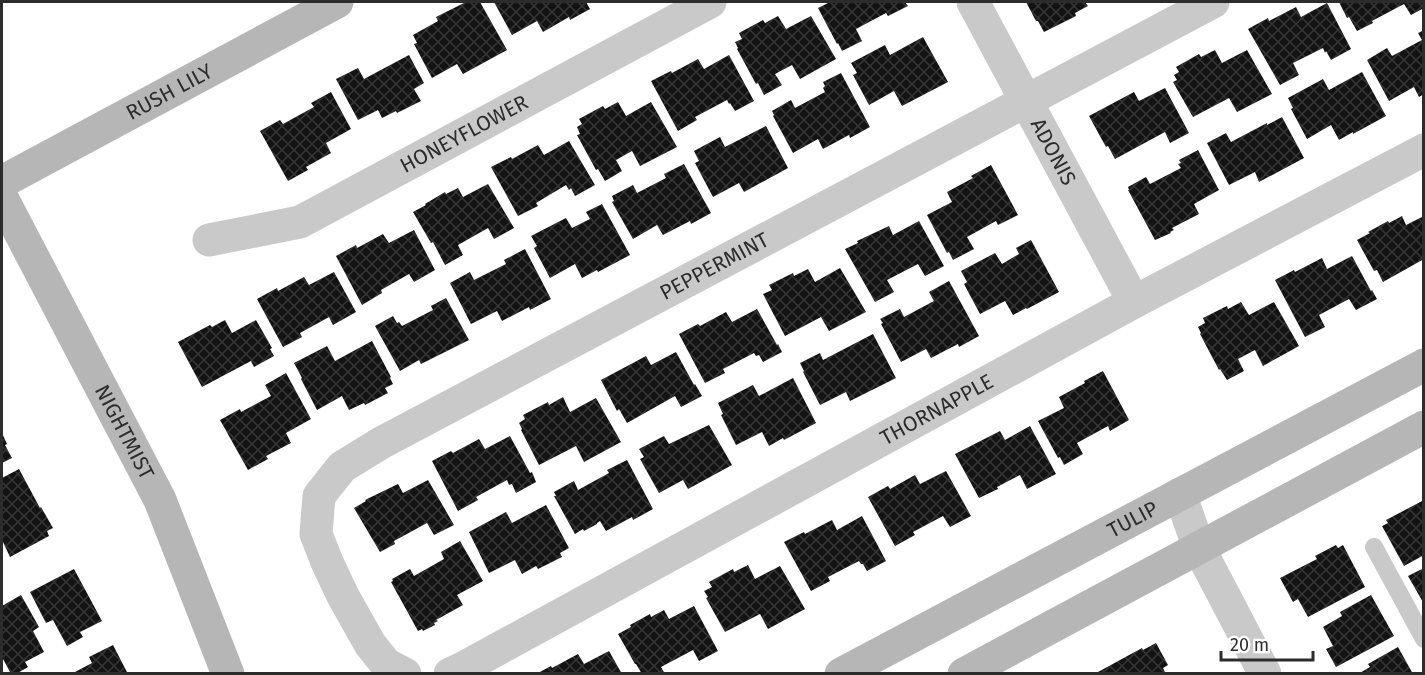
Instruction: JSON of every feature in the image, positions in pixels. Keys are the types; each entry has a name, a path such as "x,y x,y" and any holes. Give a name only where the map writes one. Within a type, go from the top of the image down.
{"street":[{"name":"RUSH LILY","path":"2,182 337,2"},
{"name":"HONEYFLOWER","path":"209,240 300,222 710,2"},
{"name":"ADONIS","path":"973,2 1134,302"},
{"name":"PEPPERMINT","path":"405,674 386,664 370,644 343,596 316,534 319,496 342,467 381,442 1213,2"},
{"name":"THORNAPPLE","path":"450,674 1134,302 1424,150"},
{"name":"NIGHTMIST","path":"2,198 160,500 228,674"},
{"name":"TULIP","path":"841,674 1424,365"},
{"path":"964,674 1424,427"},
{"path":"1180,494 1199,548 1265,674"}],"lane":[{"path":"1374,547 1424,639"}],"building":[{"path":"466,2 480,2 507,50 463,74 457,64 432,78 414,44 417,43 413,35 438,21 436,17"},
{"path":"494,2 586,2 590,9 570,20 569,17 543,32 537,21 512,35"},
{"path":"830,2 905,2 908,6 888,16 886,13 856,29 862,41 842,51 818,8"},
{"path":"1026,2 1085,2 1088,6 1075,13 1076,16 1044,32"},
{"path":"1339,2 1424,2 1424,8 1411,15 1404,4 1357,31"},
{"path":"1327,3 1351,49 1331,60 1323,48 1293,63 1299,75 1280,85 1248,29 1296,7 1301,17"},
{"path":"778,16 786,29 811,16 836,59 800,79 792,65 775,74 782,85 764,95 735,42 742,39 739,33 763,20 765,23"},
{"path":"1424,30 1424,94 1419,97 1414,87 1389,101 1367,60 1387,48 1392,56 1422,40 1418,33"},
{"path":"923,37 948,82 902,106 894,91 869,105 853,75 857,73 851,63 885,45 890,55"},
{"path":"1215,50 1222,63 1247,50 1272,94 1237,112 1229,98 1193,117 1173,82 1177,80 1174,75 1179,72 1176,67 1199,54 1201,57"},
{"path":"409,55 424,83 414,89 421,101 382,118 378,110 358,120 336,79 358,68 364,79"},
{"path":"729,55 754,101 735,111 727,100 695,117 697,120 678,131 651,81 698,59 704,69"},
{"path":"1362,72 1386,116 1339,140 1331,125 1307,139 1291,109 1293,108 1288,98 1323,79 1329,90"},
{"path":"841,73 870,127 823,149 818,139 793,153 772,111 791,100 795,108 825,92 823,82"},
{"path":"1165,88 1189,133 1170,143 1165,132 1115,159 1089,116 1134,92 1139,101"},
{"path":"331,92 351,129 326,143 331,153 306,167 308,170 288,181 260,131 280,120 283,124 314,107 311,103"},
{"path":"618,102 626,116 651,102 677,147 640,166 632,151 616,160 622,171 605,181 598,169 596,170 577,135 580,134 577,127 582,124 579,119 603,106 605,109"},
{"path":"1282,117 1304,158 1259,182 1255,172 1229,185 1207,143 1226,133 1231,142"},
{"path":"766,126 788,168 744,192 739,183 713,197 695,163 699,161 694,151 720,137 725,147"},
{"path":"569,141 595,185 575,196 571,188 569,190 566,185 536,203 538,206 518,216 491,167 538,145 544,155"},
{"path":"1198,150 1219,190 1194,204 1199,214 1172,228 1174,230 1171,233 1155,240 1128,187 1146,177 1150,184 1181,168 1178,164 1181,163 1179,160"},
{"path":"684,164 711,213 663,235 657,225 633,239 612,202 614,201 612,196 633,185 637,193 666,178 664,174"},
{"path":"991,165 1018,215 998,225 996,221 967,237 974,249 953,260 927,215 952,202 947,192"},
{"path":"488,184 514,228 494,239 488,228 458,245 463,255 445,265 413,212 445,192 446,194 458,188 463,197"},
{"path":"602,204 630,255 582,278 575,264 550,278 534,248 537,246 531,236 566,218 572,228 590,219 586,212"},
{"path":"1402,216 1406,225 1424,216 1424,259 1383,282 1377,270 1374,271 1357,240 1388,221 1389,223"},
{"path":"919,221 944,266 925,276 918,264 887,280 894,292 875,302 845,249 889,226 893,235"},
{"path":"414,230 435,270 414,282 409,274 381,290 382,293 362,305 336,256 383,234 389,243"},
{"path":"1031,240 1059,292 1013,315 1005,301 980,314 964,284 967,282 961,271 995,253 1002,264 1019,254 1016,248"},
{"path":"525,249 551,299 502,321 497,311 471,324 450,283 470,272 474,280 506,264 504,260"},
{"path":"1352,256 1377,299 1356,310 1349,299 1319,315 1325,327 1305,337 1275,280 1322,258 1327,269"},
{"path":"840,268 866,312 829,331 821,317 785,336 763,294 772,290 769,285 793,273 794,276 808,269 815,282"},
{"path":"334,272 356,312 333,325 329,317 300,333 302,337 283,347 257,299 304,277 309,285"},
{"path":"949,281 979,336 931,358 926,349 901,362 880,319 900,309 904,317 934,301 929,292"},
{"path":"446,298 469,340 421,364 419,360 400,371 375,326 393,316 402,326 433,310 431,306"},
{"path":"1241,302 1249,315 1274,302 1299,346 1263,366 1255,350 1238,359 1244,371 1227,380 1219,370 1198,327 1205,323 1203,318"},
{"path":"757,309 782,352 763,362 759,355 756,356 754,353 723,369 725,373 705,383 679,334 726,312 732,322"},
{"path":"225,320 232,333 256,320 274,356 254,367 251,361 202,387 178,342 210,325 212,327"},
{"path":"873,334 896,378 850,401 846,392 820,405 800,363 820,353 823,360"},
{"path":"372,341 391,377 393,384 385,388 388,393 365,405 364,403 349,410 342,396 317,410 294,363 327,346 335,361"},
{"path":"676,352 702,396 681,407 675,396 627,423 619,409 617,411 601,380 646,356 651,365"},
{"path":"1103,371 1129,420 1110,431 1108,426 1077,443 1083,454 1064,465 1038,421 1064,408 1059,397"},
{"path":"286,373 311,419 286,433 291,443 266,456 268,459 248,470 220,420 271,396 265,385"},
{"path":"793,378 816,423 769,446 762,432 736,445 721,415 723,414 718,403 753,385 759,396"},
{"path":"563,397 570,412 596,398 621,442 584,462 576,446 539,465 519,423 525,419 523,415"},
{"path":"709,425 732,465 688,489 683,480 659,493 640,459 644,457 639,449 664,436 669,444"},
{"path":"1030,426 1056,474 1027,489 1020,475 979,498 955,454 1000,431 1005,440"},
{"path":"2,433 12,458 2,463"},
{"path":"510,436 536,482 516,493 512,484 509,485 507,480 476,497 478,500 458,511 432,461 479,439 485,449"},
{"path":"627,460 653,509 606,531 600,521 575,534 554,492 574,481 578,490 609,473 607,470"},
{"path":"19,469 53,528 47,531 49,536 10,557 2,540 2,478"},
{"path":"946,471 971,516 950,527 943,516 913,532 915,535 895,546 868,497 888,486 890,489 915,475 920,484"},
{"path":"428,480 454,525 434,535 427,523 394,541 395,544 380,552 354,508 398,484 403,493"},
{"path":"1424,500 1424,555 1404,566 1382,526 1388,523 1386,520"},
{"path":"546,505 569,548 560,553 562,557 538,569 536,566 522,574 515,560 489,573 469,532 506,512 512,523"},
{"path":"862,516 886,561 867,571 859,561 828,577 830,581 811,591 784,542 832,520 837,530"},
{"path":"460,541 483,581 457,595 463,605 436,620 438,621 434,623 435,625 418,631 391,582 392,579 410,569 414,576 444,559 441,552"},
{"path":"1336,545 1338,548 1343,545 1365,587 1308,617 1298,599 1293,602 1280,578 1317,559 1315,556"},
{"path":"748,565 755,579 780,566 805,609 768,629 760,614 725,632 704,591 712,587 709,582 733,569 734,572"},
{"path":"1424,568 1424,604 1408,576"},
{"path":"74,569 102,621 80,632 83,637 67,646 53,620 46,623 30,592"},
{"path":"21,595 39,627 33,631 44,652 25,662 28,667 16,674 11,674 2,657 2,606"},
{"path":"1371,595 1394,636 1336,667 1326,649 1333,646 1323,627 1342,616 1340,612"},
{"path":"694,606 718,651 699,661 693,650 661,667 665,674 642,674 618,634 650,614 651,617 664,610 669,619"},
{"path":"1156,643 1168,665 1163,668 1166,674 1099,674 1098,672 1142,648 1143,650"},
{"path":"113,645 128,674 75,674 92,663 89,657"},
{"path":"1398,647 1413,674 1358,674 1370,667 1368,664"},
{"path":"609,651 622,674 536,674 578,654 584,664"}]}
